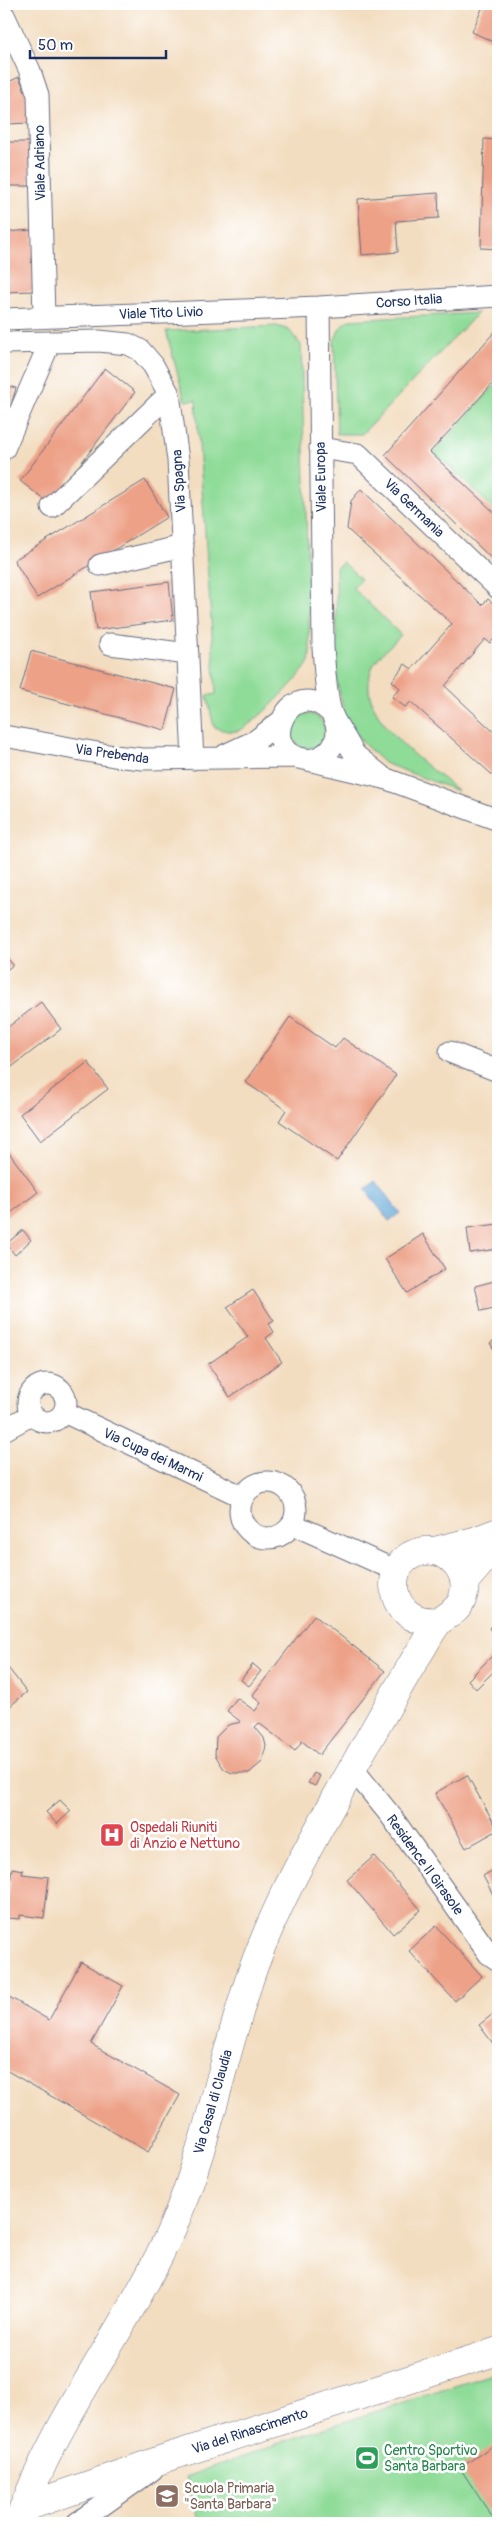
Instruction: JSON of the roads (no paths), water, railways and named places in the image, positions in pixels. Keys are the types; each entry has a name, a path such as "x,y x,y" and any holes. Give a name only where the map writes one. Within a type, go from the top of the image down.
{"street":[{"name":"Viale Adriano","path":"4,16 30,71 38,95 44,317"},
{"name":"Corso Italia","path":"319,307 498,296"},
{"name":"Viale Tito Livio","path":"4,319 319,307"},
{"name":"Viale Europa","path":"301,758 325,754 331,748 337,730 333,717 323,648 319,307"},
{"name":"Via Spagna","path":"4,343 107,341 128,344 140,350 154,364 169,394 178,460 194,759"},
{"path":"4,449 50,342"},
{"path":"52,508 169,394"},
{"name":"Via Germania","path":"320,448 358,454 498,588"},
{"path":"100,565 183,546"},
{"path":"110,644 188,654"},
{"name":"Viale Europa","path":"280,722 292,706 300,702 315,678 323,648"},
{"path":"300,702 317,703 333,717"},
{"name":"Viale Europa","path":"333,717 355,755 384,778"},
{"path":"280,722 281,742 287,751 301,758"},
{"name":"Via Prebenda","path":"222,756 255,741 280,722"},
{"name":"Via Prebenda","path":"4,736 114,756 150,760 222,756 258,759 301,758"},
{"name":"Viale Europa","path":"301,758 384,778 498,820"},
{"path":"450,1052 498,1071"},
{"path":"42,1384 60,1389 66,1400 64,1412 54,1421 48,1422 42,1422 31,1415 28,1409 29,1397 32,1391 42,1384"},
{"name":"Via Cupa dei Marmi","path":"64,1412 243,1497"},
{"path":"4,1430 31,1415"},
{"path":"264,1482 281,1486 288,1491 296,1507 292,1524 287,1531 272,1538 255,1536 248,1530 240,1515 243,1497 248,1490 264,1482"},
{"path":"292,1524 397,1571 412,1555 474,1542 498,1532"},
{"path":"464,1581 498,1543"},
{"path":"434,1551 445,1554 454,1561 461,1570 464,1581"},
{"name":"Via Casal di Claudia","path":"394,1693 404,1646 404,1622 394,1590 397,1571"},
{"name":"Via Casal di Claudia","path":"15,2515 54,2439 166,2242 195,2164 260,1952 296,1873 394,1693 439,1621 448,1617 459,1606 465,1591 464,1581"},
{"path":"400,1607 418,1620 439,1621"},
{"name":"Residence Il Girasole","path":"352,1769 391,1816 489,1954 498,1960"},
{"name":"Via del Rinascimento","path":"15,2515 172,2456 498,2351"},
{"path":"77,2523 172,2456"}],"water":[{"path":"376,1181 400,1213 389,1221 365,1189"}],"place":[{"name":"Ospedali Riuniti di Anzio e Nettuno","path":"112,1835"},
{"name":"Centro Sportivo Santa Barbara","path":"367,2458"},
{"name":"Scuola Primaria \"Santa Barbara\"","path":"167,2496"}]}
